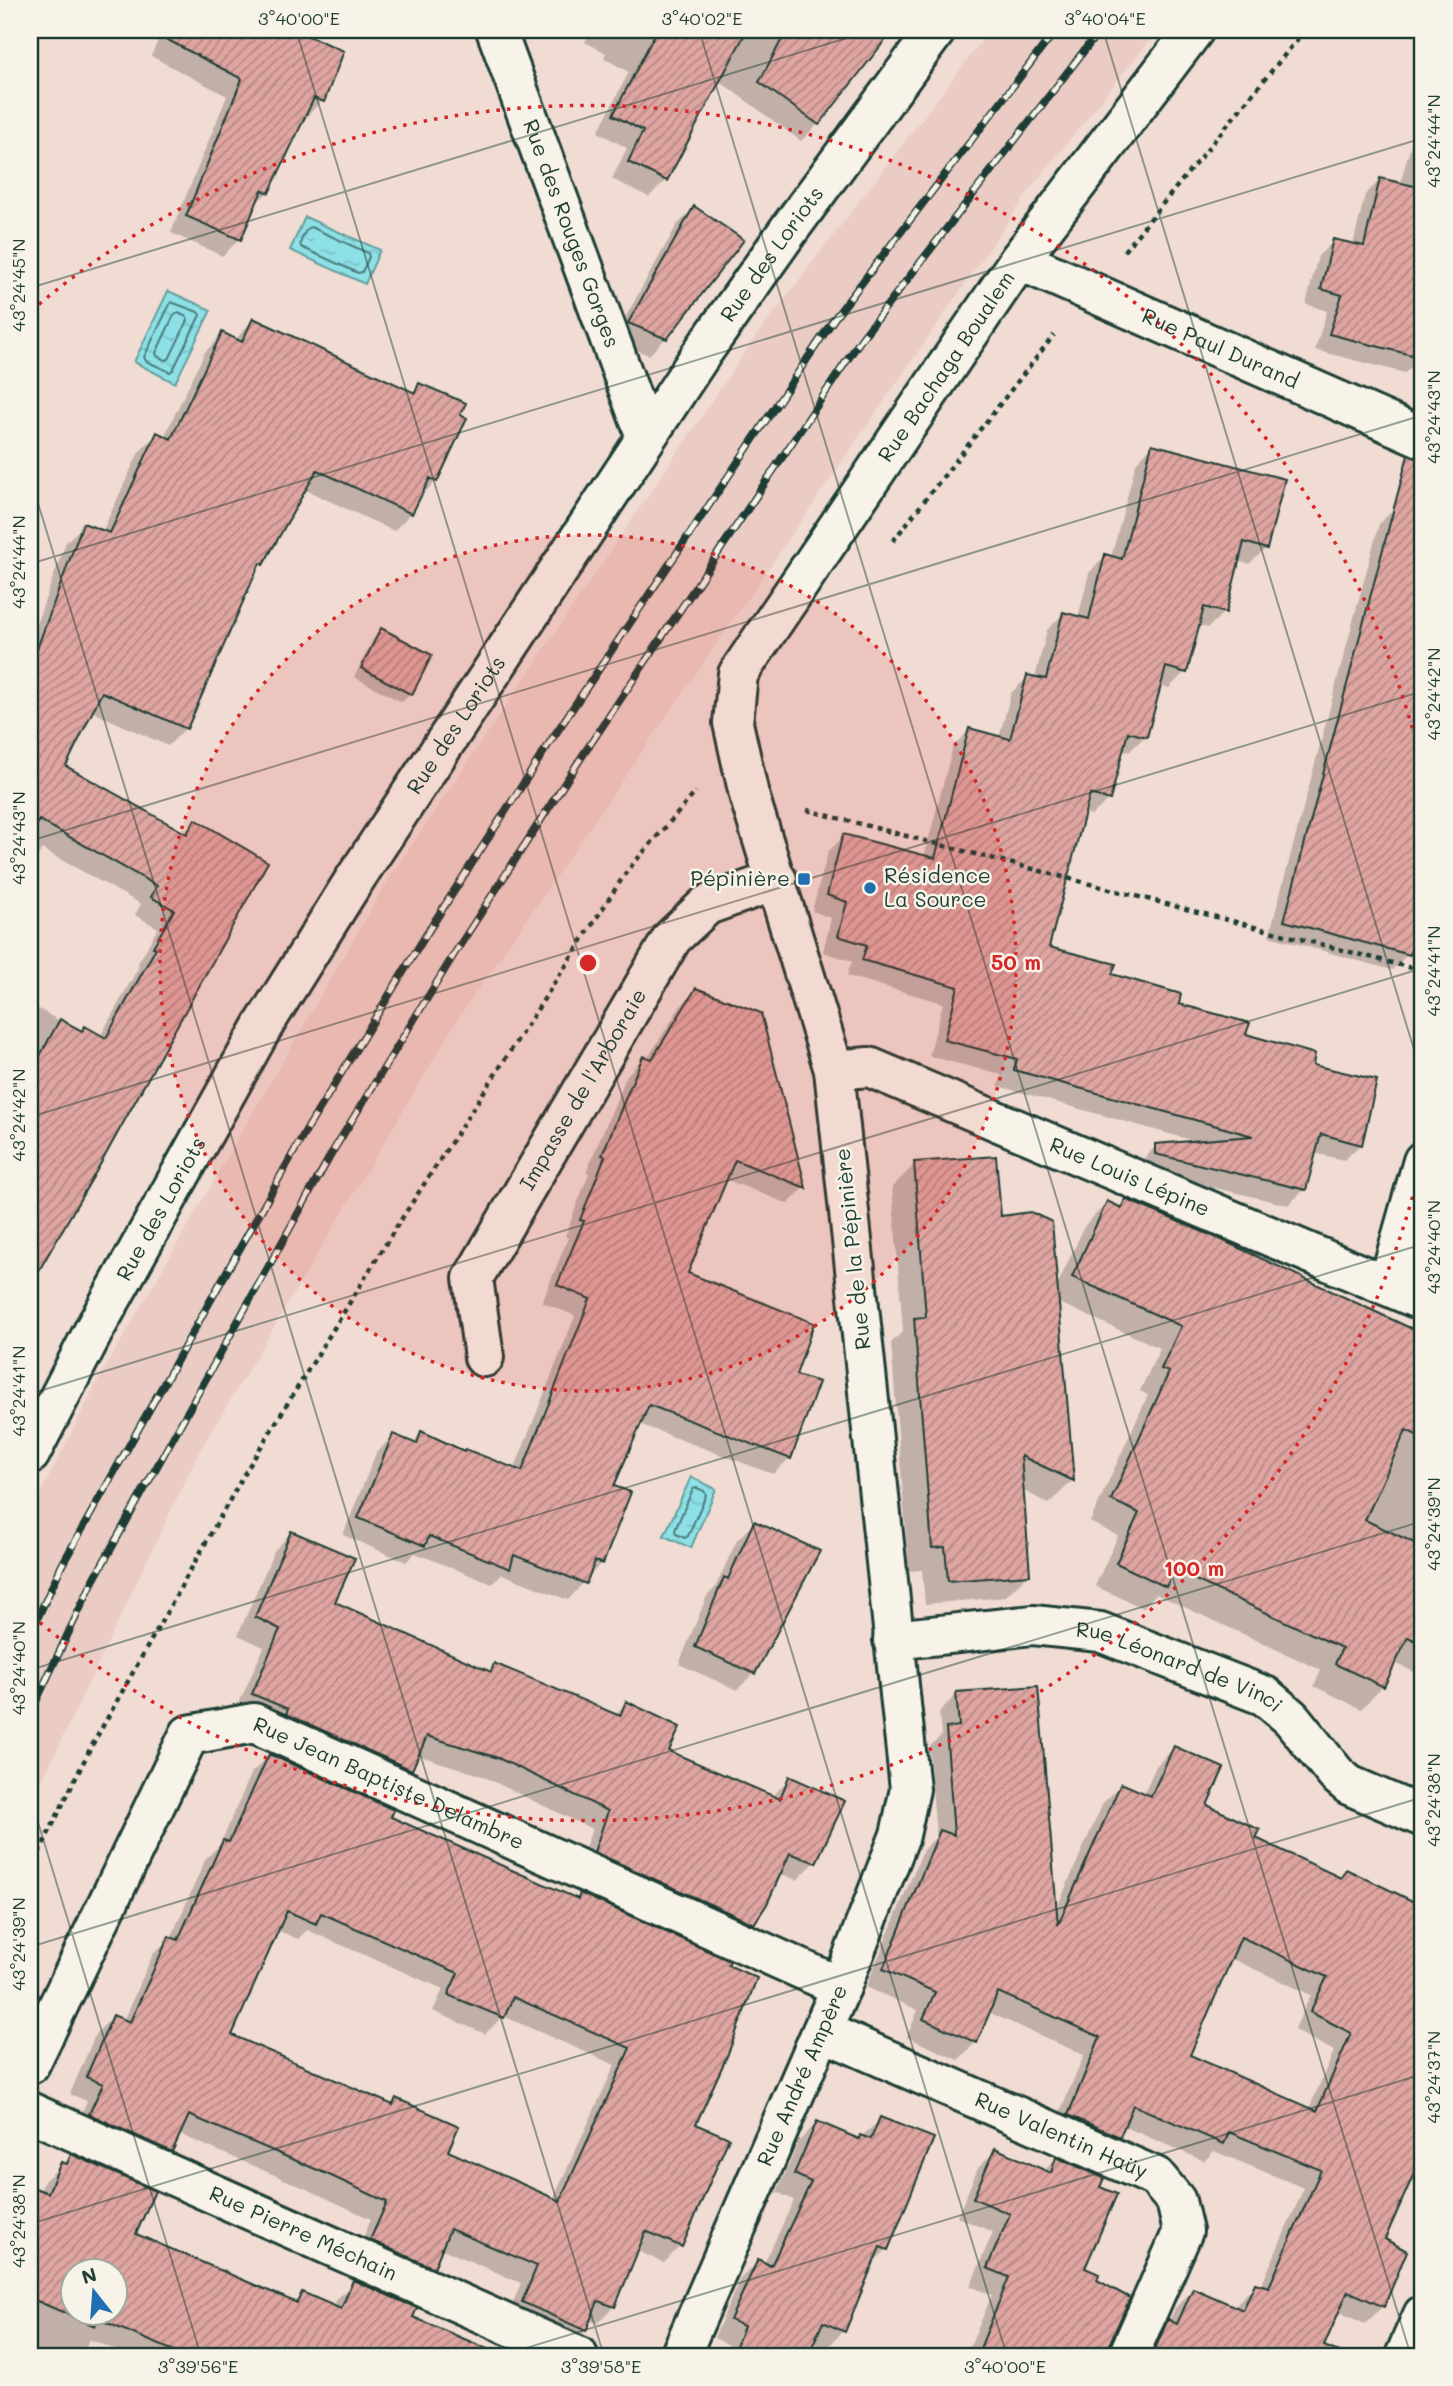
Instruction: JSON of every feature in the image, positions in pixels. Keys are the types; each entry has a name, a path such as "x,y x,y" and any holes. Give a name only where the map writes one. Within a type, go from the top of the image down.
{"street":[{"name":"Rue des Rouges Gorges","path":"496,30 646,437"},
{"name":"Rue des Loriots","path":"30,1454 94,1330 263,1026 353,882 646,437 788,231 936,30"},
{"name":"Rue Bachaga Boualem","path":"733,723 738,674 1019,260 1194,30"},
{"name":"Rue Paul Durand","path":"1019,260 1423,438"},
{"name":"Rue de la Pépinière","path":"733,723 749,795 834,1070 910,1789"},
{"name":"Impasse de l'Arboraie","path":"484,1357 473,1278 672,938 707,905 777,880"},
{"name":"Rue Louis Lépine","path":"834,1070 869,1068 1423,1301"},
{"path":"1388,1285 1423,1161"},
{"name":"Rue Léonard de Vinci","path":"893,1640 1033,1625 1100,1632 1265,1696 1292,1718 1336,1774 1349,1785 1423,1817"},
{"name":"Rue Jean Baptiste Delambre","path":"30,2064 189,1735 254,1723 841,1987"},
{"name":"Rue André Ampère","path":"680,2356 841,1987 900,1835 910,1789"},
{"name":"Rue Valentin Haüy","path":"822,2031 1156,2177 1176,2201 1183,2231 1128,2356"},
{"name":"Rue Pierre Méchain","path":"30,2112 578,2356"},
{"path":"1405,2356 1423,2315"}],"path":[{"path":"1117,260 1305,30"},
{"path":"891,544 1054,335"},
{"path":"30,1871 90,1749 246,1471 374,1264 627,871 702,785"},
{"path":"749,795 1423,971"}],"shaded area":[{"path":"990,30 1158,30 1036,181 459,1017 198,1454 30,1806 30,1514 97,1382 388,880 754,339"}],"water":[{"path":"305,217 380,250 365,284 290,250"},
{"path":"168,291 211,310 175,383 134,362"},
{"path":"691,1477 716,1489 691,1548 664,1536"}],"building":[{"path":"149,30 295,30 344,51 324,102 314,98 269,193 262,190 241,240 186,216 242,79"},
{"path":"657,30 747,30 667,181 628,162 643,131 613,115"},
{"path":"787,30 893,30 819,125 759,82"},
{"path":"1380,178 1423,188 1423,358 1329,334 1342,295 1321,289 1333,239 1364,246"},
{"path":"694,206 744,240 667,339 628,323"},
{"path":"253,318 415,393 419,383 466,403 460,415 467,418 437,482 430,478 412,514 317,470 263,565 260,563 187,729 102,692 66,766 187,834 195,819 268,862 30,1286 30,1074 60,1019 82,1031 85,1026 106,1038 174,910 151,897 157,886 39,820 30,838 30,668 83,523 110,533 157,432 171,439 222,332 242,342"},
{"path":"1152,444 1285,479 1267,549 1244,542 1226,613 1204,607 1187,673 1166,667 1147,737 1128,732 1110,800 1090,794 1049,947 1116,964 1112,974 1181,994 1179,1004 1250,1023 1246,1034 1315,1054 1313,1065 1377,1080 1362,1145 1321,1134 1306,1190 1155,1154 1155,1144 1253,1136 1014,1070 1017,1059 944,1040 958,987 862,960 867,945 838,936 847,902 827,895 843,834 935,858 969,728 1010,739 1027,675 1046,679 1063,612 1089,619 1105,554 1122,559"},
{"path":"1408,455 1423,460 1423,900 1410,955 1284,921"},
{"path":"381,628 432,655 412,695 361,668"},
{"path":"696,988 761,1013 806,1188 735,1160 688,1273 814,1323 796,1375 819,1382 791,1459 649,1405 614,1486 631,1492 603,1564 595,1561 586,1584 514,1555 510,1569 429,1536 425,1546 358,1518 393,1434 417,1444 421,1431 464,1451 465,1449 522,1471 590,1299 557,1285 584,1221 580,1220 605,1156 602,1155 643,1056 652,1059"},
{"path":"996,1156 1001,1216 1031,1212 1052,1222 1074,1481 1021,1456 1030,1575 948,1581 945,1547 932,1548 914,1318 926,1317 914,1162"},
{"path":"1125,1199 1222,1240 1423,1334 1423,1438 1406,1430 1365,1520 1423,1547 1423,1644 1408,1637 1384,1687 1335,1664 1342,1648 1174,1570 1166,1587 1116,1563 1139,1513 1111,1500 1169,1372 1161,1369 1181,1326 1072,1277 1107,1201 1122,1208"},
{"path":"754,1521 820,1551 755,1674 695,1647 724,1577 728,1579"},
{"path":"291,1531 355,1558 335,1602 491,1672 494,1663 620,1716 626,1701 680,1727 669,1751 780,1799 789,1776 845,1801 816,1863 790,1853 767,1904 754,1924 594,1852 608,1811 498,1758 427,1736 412,1770 286,1714 288,1709 252,1694 280,1629 255,1617"},
{"path":"1038,1686 1058,1925 1121,1783 1151,1796 1174,1746 1224,1768 1207,1805 1260,1830 1256,1838 1341,1878 1346,1869 1423,1906 1423,2153 1385,2239 1407,2251 1384,2307 1348,2291 1324,2346 1348,2356 1152,2356 1168,2319 1177,2324 1193,2288 1243,2310 1255,2283 1269,2287 1321,2170 1229,2132 1224,2144 1133,2105 1120,2137 1068,2115 1100,2037 998,1992 977,2043 923,2019 935,1992 883,1969 940,1830 954,1835 946,1728 959,1726 956,1692","holes":["1241,1937 1327,1977 1310,2012 1351,2033 1317,2111 1190,2055"]},
{"path":"269,1754 394,1810 391,1817 578,1899 580,1893 730,1961 728,1965 757,1978 727,2056 696,2124 729,2138 682,2247 646,2231 615,2307 598,2301 586,2331 522,2302 537,2266 450,2229 434,2268 370,2240 387,2202 327,2174 189,2115 172,2152 89,2114 103,2084 86,2077 113,2015 130,2022 169,1936 178,1940 223,1840 229,1842","holes":["287,1911 316,1924 321,1913 458,1973 448,1995 504,2018 513,1997 630,2048 560,2201 448,2151 459,2126 396,2098 393,2105 232,2035"]},
{"path":"880,2117 934,2138 888,2250 880,2247 845,2332 823,2322 808,2356 732,2356 744,2326 730,2320 758,2259 771,2266 811,2182 794,2174 817,2121 859,2139 860,2135 871,2139"},
{"path":"995,2148 1051,2173 1056,2157 1104,2178 1100,2187 1117,2194 1085,2268 1099,2274 1097,2280 1130,2298 1106,2356 977,2356 1009,2277 987,2268 1010,2214 973,2198"},
{"path":"71,2154 155,2191 136,2234 297,2303 302,2292 341,2309 353,2280 417,2308 413,2317 504,2356 186,2356 115,2326 130,2326 130,2256 60,2256 60,2311 30,2298 30,2186 48,2193 61,2162 67,2164"}],"railway":[{"path":"30,1634 62,1565 304,1134 429,930 550,742 834,319 1056,30"},
{"path":"30,1714 93,1581 333,1151 458,948 579,761 862,338 1100,30"}],"place":[{"name":"Pépinière","path":"804,879"},
{"name":"Résidence La Source","path":"870,888"}]}
